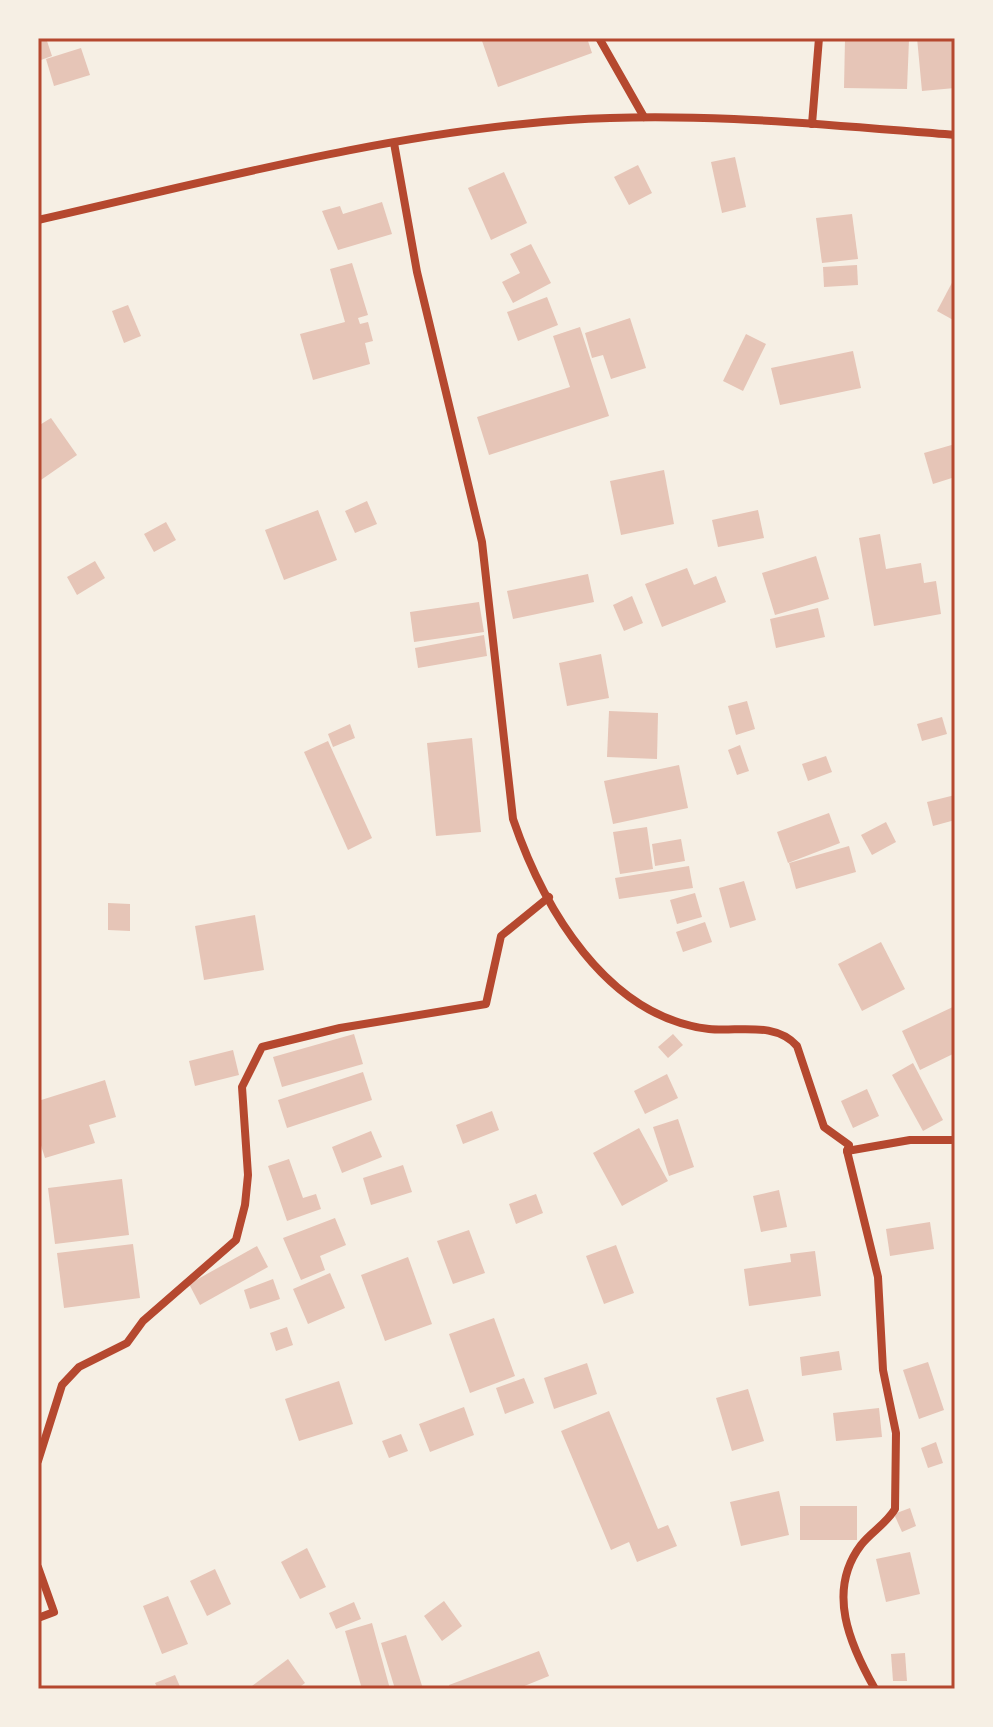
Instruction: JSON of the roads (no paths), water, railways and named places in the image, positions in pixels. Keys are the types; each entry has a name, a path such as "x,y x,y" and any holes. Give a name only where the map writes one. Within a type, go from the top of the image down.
{"street":[{"path":"599,38 644,117"},
{"path":"812,124 819,38"},
{"path":"38,220 394,143 565,120 644,117 812,124 955,135"},
{"path":"394,143 417,272 482,542 513,819 525,855 565,927 600,972 638,1001 681,1022 710,1029 750,1028 791,1039 797,1046 824,1127 849,1145 847,1151 878,1277 883,1370 896,1433 895,1509 854,1555 843,1584 841,1602 856,1650 875,1689"},
{"path":"38,1461 62,1385 79,1367 127,1343 143,1321 171,1294 236,1240 245,1205 248,1175 242,1087 262,1047 340,1028 486,1004 501,936 549,897"},
{"path":"847,1151 910,1140 955,1140"},
{"path":"38,1567 54,1612 38,1618"}]}
